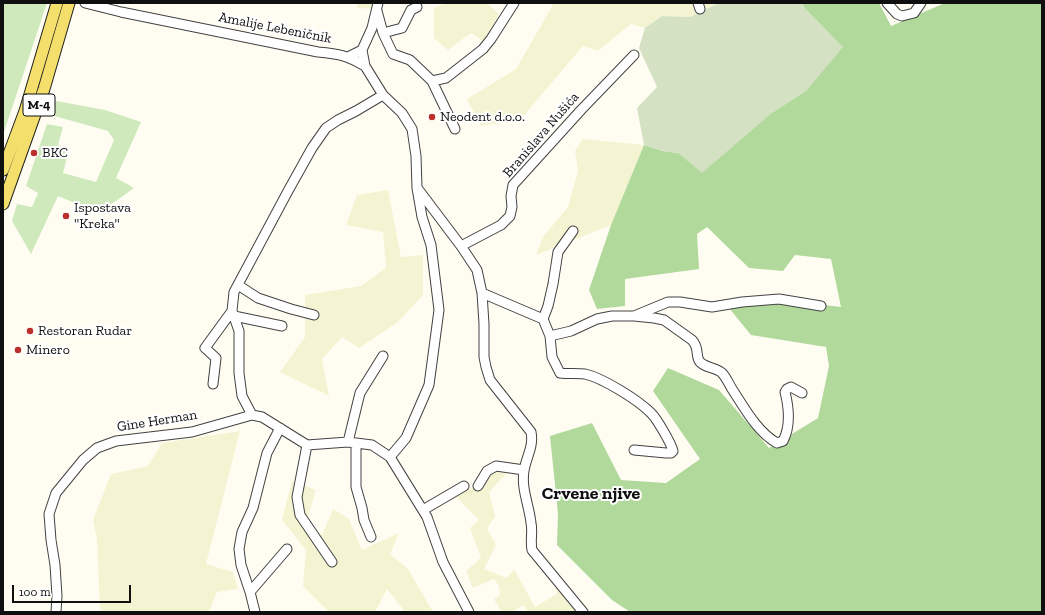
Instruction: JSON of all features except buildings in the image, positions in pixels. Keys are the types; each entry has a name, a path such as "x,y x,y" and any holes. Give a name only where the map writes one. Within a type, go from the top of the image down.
{"main road":[{"name":"M-4","path":"3,170 28,105 57,3"},
{"name":"M-4","path":"3,204 44,89 68,3"}],"street":[{"name":"Amalije Lebeničnik","path":"85,3 121,12 318,52 340,54 365,66"},
{"path":"432,81 446,78 483,49 514,3"},
{"path":"887,3 897,14 902,16 914,13 921,3"},
{"path":"377,7 384,33 393,54 410,60 432,81 455,129"},
{"path":"377,7 372,28 362,50 365,66 383,95 402,113 412,129 416,156 417,188 422,217 431,245 439,310 429,385 406,438 390,457"},
{"path":"384,33 402,28 411,10 417,7"},
{"path":"348,57 362,50"},
{"name":"Branislava Nušića","path":"462,246 501,225 510,216 513,185 580,110 634,55"},
{"path":"383,95 326,128 312,148 234,292 233,313 239,331 239,373 242,396 252,415 262,417 307,445 352,443 372,445 390,457 428,517 443,562 469,612"},
{"path":"417,188 462,246 477,270 482,293 484,358 490,380 531,432 531,450 524,470 523,484 532,524 532,550 583,612"},
{"path":"573,231 558,252 553,284 543,319 550,336 552,357 560,373 585,374 612,385 629,396 652,414 669,441 673,451 671,453 666,453 634,450"},
{"path":"238,285 258,298 291,310 314,315"},
{"path":"482,293 543,319"},
{"path":"634,316 668,302 680,302 712,307 742,302 779,299 821,306"},
{"path":"233,313 282,326"},
{"path":"213,384 216,358 205,348 233,313"},
{"path":"550,336 571,331 597,319 612,316 634,316 664,320 692,340 698,350 698,358 700,363 722,373 745,409 758,426 771,440 777,443 783,441 786,435 789,413 785,392 791,387 802,393"},
{"path":"371,537 364,520 356,487 352,443 360,393 383,356"},
{"name":"Gine Herman","path":"56,612 57,596 55,565 49,514 56,493 83,460 97,448 116,441 192,432 252,415"},
{"path":"255,612 241,566 239,549 242,532 253,508 267,453 280,428"},
{"path":"307,445 297,497 300,515 332,562"},
{"path":"478,486 487,471 496,466 524,470"},
{"path":"423,510 464,486"},
{"path":"250,592 287,549"}],"green space":[{"path":"3,3 47,3 3,135 4,60"},
{"path":"357,3 377,3 376,9 357,8"},
{"path":"446,3 487,3 499,14 484,42 471,33 448,50 434,38 434,8"},
{"path":"554,3 719,3 690,17 662,16 645,28 631,24 598,51 583,46 520,120 481,126 467,99 516,69"},
{"path":"719,3 802,3 805,8 843,47 807,90 773,112 702,173 678,153 663,151 644,145 637,108 657,87 639,48 645,28 662,16 690,17"},
{"path":"802,3 879,3 891,26 945,3 1042,3 1042,612 630,612 612,600 557,545 558,514 550,436 592,423 621,480 666,483 700,459 653,391 668,368 719,390 769,448 818,418 829,366 826,347 751,335 729,308 785,300 841,307 831,259 795,255 783,271 749,268 707,227 697,234 699,269 625,279 625,306 597,309 589,290 611,225 644,145 663,151 678,153 773,112 807,90 804,8"},
{"path":"56,101 105,110 141,122 116,178 134,188 99,213 58,196 31,254 12,221 17,204 32,207 38,193 26,186 47,124 63,127 58,145 69,149 63,173 96,182 114,140 108,131 51,115"},
{"path":"583,139 644,145 611,225 536,255 543,237 568,207 578,171 575,151"},
{"path":"388,190 401,257 423,255 423,295 398,322 359,348 342,337 322,359 329,396 280,372 305,337 305,295 361,286 386,268 383,232 346,225 357,195"},
{"path":"240,431 206,564 233,572 238,589 217,592 209,612 100,612 97,540 93,520 111,474 148,466 162,443"},
{"path":"493,471 507,473 489,492 495,516 487,529 496,545 484,569 507,578 514,569 535,607 557,594 553,568 583,606 576,612 528,612 523,605 513,612 501,612 494,599 500,595 499,586 494,579 473,588 466,571 481,558 470,528 479,520 455,496 467,489 484,486"},
{"path":"292,481 316,490 306,524 322,535 333,509 349,519 362,550 399,533 390,554 408,569 433,612 405,612 387,589 375,612 329,612 303,586 306,550 282,520"}],"place":[{"name":"Neodent d.o.o.","path":"432,117"},
{"name":"BKC","path":"34,153"},
{"name":"Ispostava \"Kreka\"","path":"66,216"},
{"name":"Restoran Rudar","path":"30,331"},
{"name":"Minero","path":"18,350"}],"district":[{"name":"Crvene njive","path":"591,494"}]}
